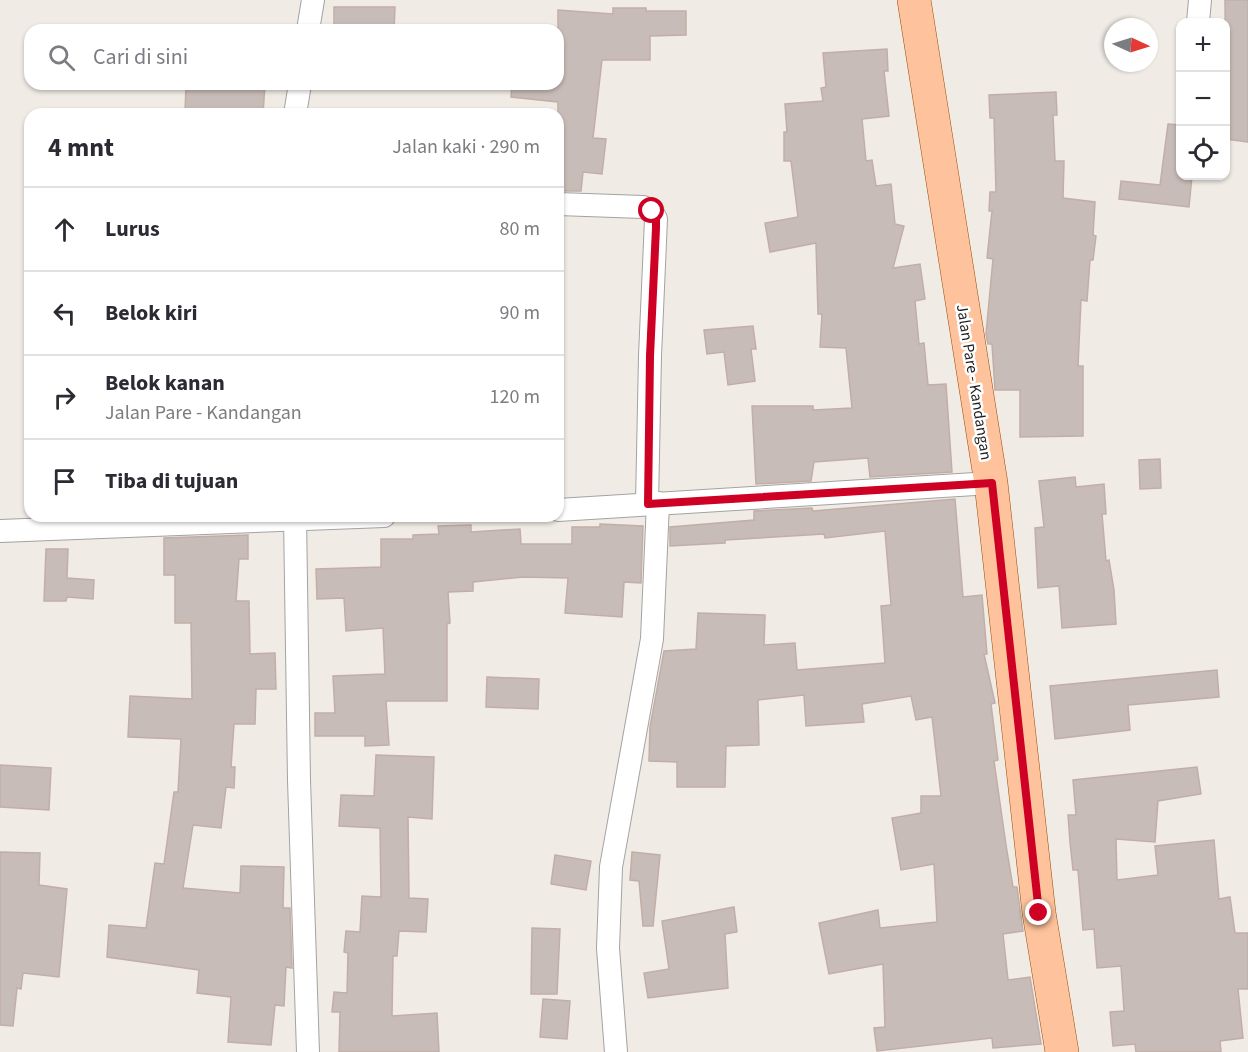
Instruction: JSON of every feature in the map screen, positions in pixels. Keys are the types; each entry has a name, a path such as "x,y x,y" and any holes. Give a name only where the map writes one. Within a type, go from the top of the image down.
{"main road":[{"name":"Jalan Pare - Kandangan","path":"914,0 992,483 1039,913 1062,1052"}],"street":[{"path":"309,24 313,0"},
{"path":"1198,18 1200,0"},
{"path":"296,108 299,90"},
{"path":"564,204 643,207 652,211 656,219 650,356 653,504 652,639 611,867 608,948 616,1052"},
{"path":"564,510 992,483"},
{"path":"0,531 204,522"},
{"path":"295,522 299,780 308,1052"}],"building":[{"path":"1225,0 1248,0 1248,142 1230,140 1230,18 1225,18"},
{"path":"334,7 395,7 394,24 334,24"},
{"path":"613,8 686,11 686,35 650,36 650,60 602,60 593,138 606,139 602,174 583,172 581,191 564,191 564,108 558,108 558,102 511,97 512,90 564,90 564,24 558,24 558,10 613,14"},
{"path":"887,49 888,71 884,71 889,116 862,119 866,161 872,160 876,186 891,184 895,224 904,226 893,268 920,264 925,299 915,301 919,344 924,343 928,385 946,384 952,472 870,477 868,458 814,462 811,481 756,484 752,406 813,406 813,410 852,408 846,348 820,347 822,314 818,314 816,243 770,252 765,223 798,217 791,161 784,161 784,132 787,132 785,104 823,101 821,88 826,87 823,53"},
{"path":"186,90 265,90 263,108 185,108"},
{"path":"1056,92 1057,115 1053,115 1055,161 1064,161 1063,198 1095,202 1093,235 1096,236 1093,260 1090,260 1087,301 1081,300 1078,366 1083,366 1083,436 1020,437 1020,390 995,390 992,344 988,344 986,334 993,259 987,258 992,211 989,211 990,192 996,192 994,118 990,118 989,95"},
{"path":"1168,124 1176,125 1176,180 1192,180 1189,207 1119,199 1121,181 1160,185"},
{"path":"753,326 756,349 751,349 755,381 728,385 724,352 707,354 704,330"},
{"path":"1160,459 1161,488 1140,489 1139,460"},
{"path":"1075,477 1076,487 1104,484 1106,514 1102,514 1106,561 1109,560 1114,590 1116,624 1062,628 1059,586 1038,588 1035,528 1044,527 1039,481"},
{"path":"955,499 963,597 982,595 987,654 984,654 995,703 991,704 998,760 994,761 1013,887 1017,887 1023,931 1003,934 1008,980 1030,977 1041,1044 993,1048 992,1038 877,1051 874,1028 885,1027 883,964 829,974 819,923 878,910 880,928 937,922 934,864 901,870 892,818 921,813 921,796 941,796 932,717 916,720 911,696 862,704 864,722 806,726 804,695 758,700 759,745 726,746 725,787 677,787 677,762 649,761 650,727 664,651 696,649 698,613 765,615 764,645 795,643 797,670 885,663 881,606 891,605 885,531 825,538 824,534 670,546 670,527 754,520 754,511 812,508 813,511"},
{"path":"600,524 643,526 641,583 624,582 622,617 565,613 568,578 523,577 473,582 473,591 448,592 450,623 447,624 447,701 386,701 389,745 365,746 365,736 315,736 315,713 335,713 333,676 385,674 383,628 346,631 344,598 317,599 316,569 381,567 381,539 413,539 413,535 439,534 438,526 471,525 471,532 520,529 521,544 572,544 572,527 600,527"},
{"path":"248,535 248,559 239,559 236,601 249,601 250,654 275,653 276,689 256,689 255,724 234,724 231,767 235,767 234,788 226,787 221,828 193,825 183,888 240,893 241,866 284,867 283,908 290,908 292,968 286,967 284,1006 275,1005 271,1045 228,1042 231,997 197,993 199,970 107,957 109,925 146,928 155,863 164,864 174,792 178,792 181,739 128,737 130,696 192,699 191,623 175,623 175,575 164,575 164,538"},
{"path":"46,549 68,549 67,578 94,580 93,599 67,597 66,601 44,601"},
{"path":"1217,670 1219,697 1128,705 1130,730 1055,739 1050,686"},
{"path":"487,677 539,679 538,709 486,707"},
{"path":"376,755 434,757 432,819 408,817 409,898 428,899 426,932 399,931 397,956 393,956 392,1016 437,1013 439,1052 339,1052 340,1012 332,1012 334,992 347,993 348,953 344,952 346,931 360,932 362,896 381,897 380,828 339,826 341,795 374,796"},
{"path":"0,765 51,768 49,810 0,807"},
{"path":"1197,767 1201,794 1158,801 1155,842 1116,839 1117,880 1158,875 1155,846 1214,840 1219,899 1230,897 1235,933 1248,933 1248,989 1238,989 1243,1038 1220,1041 1221,1052 1136,1052 1135,1044 1113,1046 1110,1012 1124,1011 1121,966 1097,968 1094,929 1083,930 1078,870 1073,870 1068,815 1076,815 1073,780"},
{"path":"0,852 40,853 39,885 67,889 59,977 23,973 21,989 17,988 13,1026 0,1025"},
{"path":"632,852 660,855 653,926 643,926 639,881 630,880"},
{"path":"555,855 591,861 586,890 551,884"},
{"path":"734,907 737,932 725,934 728,988 648,998 644,973 669,969 662,921"},
{"path":"532,928 560,929 557,994 531,994"},
{"path":"543,999 570,1001 567,1039 540,1037"}],"route":[{"path":"652,211 656,219 656,228 650,356 648,504 992,483 1039,913"}]}
